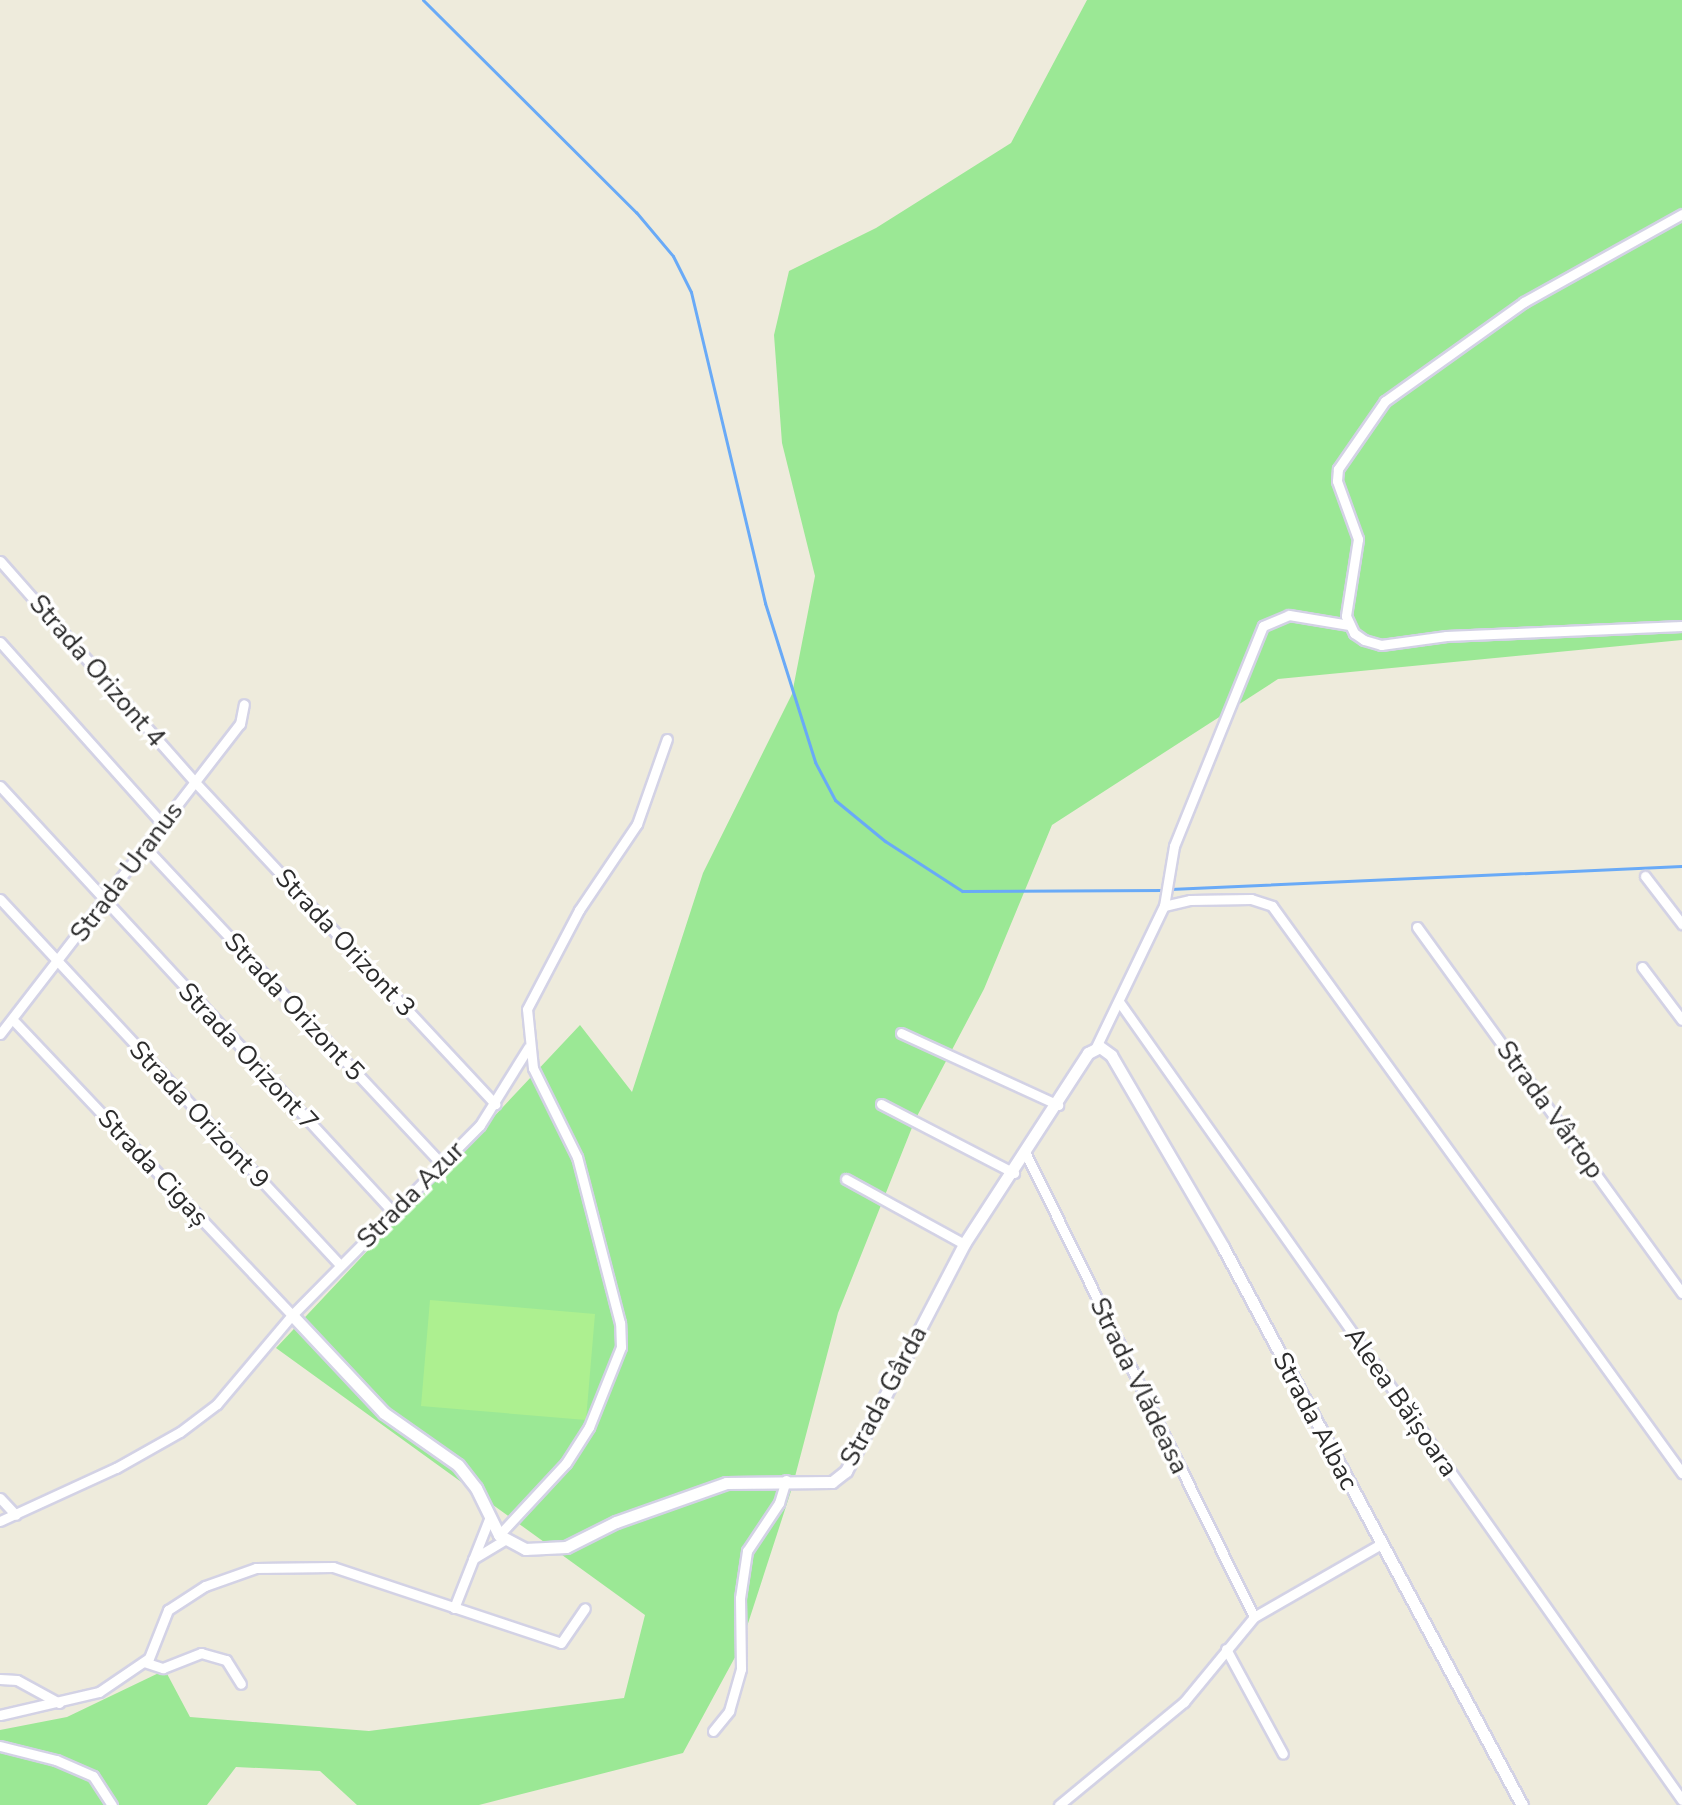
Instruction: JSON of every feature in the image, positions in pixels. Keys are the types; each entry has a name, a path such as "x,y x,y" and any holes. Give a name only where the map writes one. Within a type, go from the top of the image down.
{"street":[{"path":"1680,215 1524,302 1385,401 1369,419 1338,469 1337,481 1358,539 1345,601 1349,625 1364,640 1381,645 1446,636 1682,626"},
{"name":"Strada Orizont 4","path":"0,561 194,781"},
{"name":"Strada Gârda","path":"502,1537 525,1549 566,1547 616,1522 726,1483 786,1480 824,1484 846,1471 964,1244 1014,1173 1088,1053 1096,1047 1120,1003 1164,902 1174,846 1249,650 1263,626 1289,615 1349,625"},
{"path":"0,642 163,824"},
{"name":"Strada Uranus","path":"0,1034 15,1022 240,724 244,704"},
{"name":"Strada Azur","path":"0,1521 116,1468 199,1420 340,1265 443,1166 495,1104 528,1048 532,994 579,910 637,824 667,739"},
{"name":"Strada Orizont 3","path":"194,781 495,1104"},
{"name":"Strada Orizont 7","path":"0,786 104,903 393,1212"},
{"name":"Strada Orizont 5","path":"145,847 443,1166"},
{"path":"1645,876 1682,924"},
{"name":"Strada Orizont 9","path":"0,899 340,1265"},
{"path":"1164,902 1251,899 1272,906 1678,1458 1682,1473"},
{"name":"Strada Vârtop","path":"1417,927 1682,1293"},
{"path":"1642,967 1682,1020"},
{"name":"Aleea Băișoara","path":"1120,1003 1682,1800"},
{"name":"Strada Cigaș","path":"15,1022 292,1315"},
{"path":"901,1033 1058,1105"},
{"name":"Strada Albac","path":"1096,1047 1111,1055 1223,1247 1522,1805"},
{"path":"473,1559 502,1537 566,1463 589,1427 621,1347 620,1323 577,1157 528,1048"},
{"path":"881,1104 1014,1173"},
{"name":"Strada Vlădeasa","path":"1026,1154 1254,1617"},
{"path":"846,1179 964,1244"},
{"path":"292,1315 384,1413 458,1465 476,1488 489,1519 502,1537"},
{"path":"713,1731 729,1711 741,1669 740,1598 747,1551 779,1503 786,1480"},
{"path":"0,1498 16,1515"},
{"path":"454,1608 489,1519"},
{"path":"1059,1805 1184,1702 1254,1617 1381,1544"},
{"path":"0,1715 99,1692 144,1662 168,1610 205,1586 276,1564 333,1567 561,1643 585,1608"},
{"path":"1226,1649 1283,1754"},
{"path":"144,1662 163,1668 201,1653 226,1660 241,1684"},
{"path":"0,1679 17,1680 59,1703"},
{"path":"0,1746 56,1760 93,1776 112,1805"}],"green space":[{"path":"1087,0 1682,0 1682,640 1278,679 1052,825 984,989 915,1120 838,1313 792,1488 740,1648 683,1753 479,1805 357,1805 320,1771 236,1767 207,1805 0,1805 0,1730 67,1717 165,1670 190,1717 369,1731 624,1698 645,1615 276,1348 580,1025 632,1092 703,873 792,694 815,576 782,443 774,335 789,271 876,228 1011,143"},
{"path":"430,1300 595,1314 586,1420 421,1406"}],"waterway":[{"path":"423,0 636,212 673,256 691,292 765,603 815,762 835,800 885,841 962,891 1163,890"},
{"path":"1170,889 1682,866"}]}
